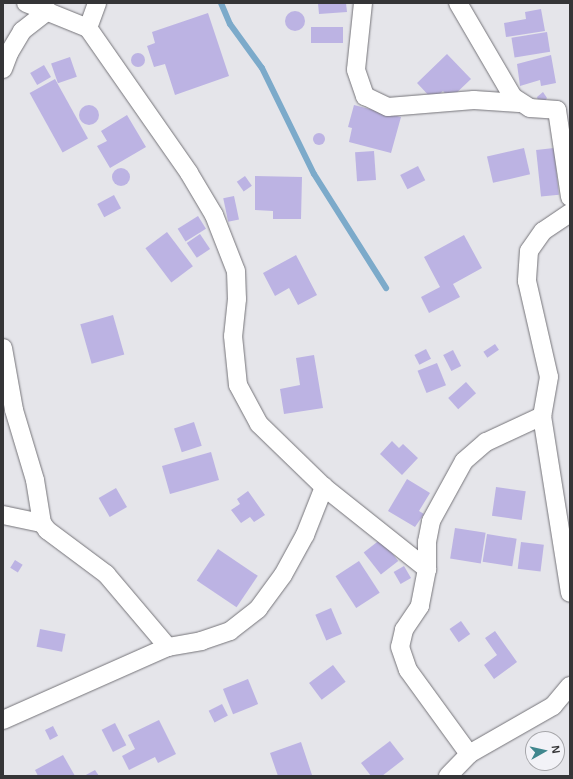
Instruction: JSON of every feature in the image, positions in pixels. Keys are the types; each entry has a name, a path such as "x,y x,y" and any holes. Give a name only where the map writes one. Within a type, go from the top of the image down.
{"street":[{"path":"26,3 88,28 188,173 214,215 227,243 236,271 237,299 233,336 238,385 259,424 324,487 426,569"},
{"path":"88,28 97,3"},
{"path":"363,3 356,70 365,96 388,107 474,100 519,103"},
{"path":"458,3 512,97 519,103 530,108 563,109 570,197"},
{"path":"3,69 9,52 22,31 48,11"},
{"path":"570,212 543,231 529,251 527,281 549,376 542,416 570,593"},
{"path":"3,348 14,410 35,480 42,523 47,530 106,574 168,646"},
{"path":"469,754 408,670 400,647 404,630 420,606 426,569 427,542 431,521 464,461 486,442 542,416"},
{"path":"3,720 168,646 201,641 230,631 258,609 283,575 305,535 324,487"},
{"path":"3,515 42,523"},
{"path":"448,776 469,754 553,706 570,686"}],"building":[{"path":"318,3 346,3 347,12 319,14"},
{"path":"541,9 545,31 506,37 504,23 526,19 525,12"},
{"path":"295,11 302,14 305,21 302,28 295,31 288,28 285,21 288,14"},
{"path":"208,13 229,76 175,95 165,64 154,67 147,46 155,43 152,32"},
{"path":"311,27 343,27 343,43 311,43"},
{"path":"547,32 550,52 515,57 511,38"},
{"path":"135,53 141,53 145,57 145,63 141,67 135,67 131,63 131,57"},
{"path":"447,54 471,79 450,99 443,91 433,100 417,83"},
{"path":"551,55 556,83 541,86 540,80 520,86 517,64"},
{"path":"70,57 77,77 58,83 51,64"},
{"path":"44,65 51,77 37,85 30,73"},
{"path":"55,79 88,138 63,153 30,93"},
{"path":"543,92 547,98 545,101 538,100 537,97"},
{"path":"89,105 96,108 99,115 96,122 89,125 82,122 79,115 82,108"},
{"path":"354,105 401,117 391,153 349,142 352,128 348,127"},
{"path":"127,115 146,147 110,168 97,146 107,141 101,131"},
{"path":"317,133 321,133 325,139 321,145 317,145 313,141 313,137"},
{"path":"524,148 530,174 493,183 487,157"},
{"path":"554,148 559,195 541,197 536,150"},
{"path":"374,151 376,180 357,181 355,152"},
{"path":"418,166 425,180 407,189 400,175"},
{"path":"121,168 127,171 130,177 127,183 121,186 115,183 112,177 115,171"},
{"path":"245,176 252,186 244,192 237,182"},
{"path":"255,176 302,177 301,219 273,219 273,211 255,210"},
{"path":"114,195 121,208 104,217 97,204"},
{"path":"234,196 239,219 228,222 223,198"},
{"path":"198,216 206,229 186,241 178,229"},
{"path":"167,232 193,266 171,283 145,248"},
{"path":"200,234 210,249 197,258 187,243"},
{"path":"464,235 482,268 453,284 460,297 429,313 421,297 440,287 424,257"},
{"path":"296,255 317,295 298,305 289,288 275,296 263,273"},
{"path":"113,315 124,354 92,364 80,324"},
{"path":"495,344 499,350 487,358 483,352"},
{"path":"426,349 431,359 419,365 414,355"},
{"path":"453,350 461,366 451,371 443,355"},
{"path":"314,355 323,408 284,414 280,389 300,385 296,358"},
{"path":"437,363 446,385 427,393 418,371"},
{"path":"466,382 476,393 458,409 448,398"},
{"path":"194,422 202,446 182,452 174,428"},
{"path":"392,441 399,448 403,444 418,458 402,475 380,454"},
{"path":"211,452 219,480 170,494 162,466"},
{"path":"407,479 430,493 419,511 424,514 415,527 388,511"},
{"path":"496,487 526,491 522,520 492,516"},
{"path":"116,488 127,507 110,517 99,498"},
{"path":"248,491 265,515 254,522 250,517 241,523 231,510 240,504 237,499"},
{"path":"455,528 486,533 481,563 450,559"},
{"path":"487,534 517,539 512,566 483,562"},
{"path":"381,539 398,561 381,575 364,553"},
{"path":"521,542 544,545 541,572 518,569"},
{"path":"218,549 258,576 237,607 197,581"},
{"path":"15,560 23,565 18,572 10,568"},
{"path":"359,561 380,593 356,608 336,576"},
{"path":"404,566 411,578 401,584 394,572"},
{"path":"331,608 342,634 326,640 315,615"},
{"path":"461,621 470,634 459,642 450,629"},
{"path":"40,629 66,634 62,652 37,647"},
{"path":"495,631 517,662 494,679 484,665 497,655 485,638"},
{"path":"333,665 346,682 322,700 309,683"},
{"path":"248,679 258,704 233,714 223,689"},
{"path":"222,704 228,716 215,722 209,711"},
{"path":"159,720 176,754 158,763 155,757 129,770 122,756 135,749 128,735"},
{"path":"115,723 126,745 113,752 102,730"},
{"path":"53,726 58,736 50,740 45,730"},
{"path":"390,741 404,759 382,776 371,776 361,763"},
{"path":"301,742 312,775 278,776 270,753"},
{"path":"63,755 75,776 38,776 35,770"},
{"path":"95,770 99,776 84,776"}],"waterway":[{"path":"221,3 230,24 262,68 314,174 386,288"}]}
